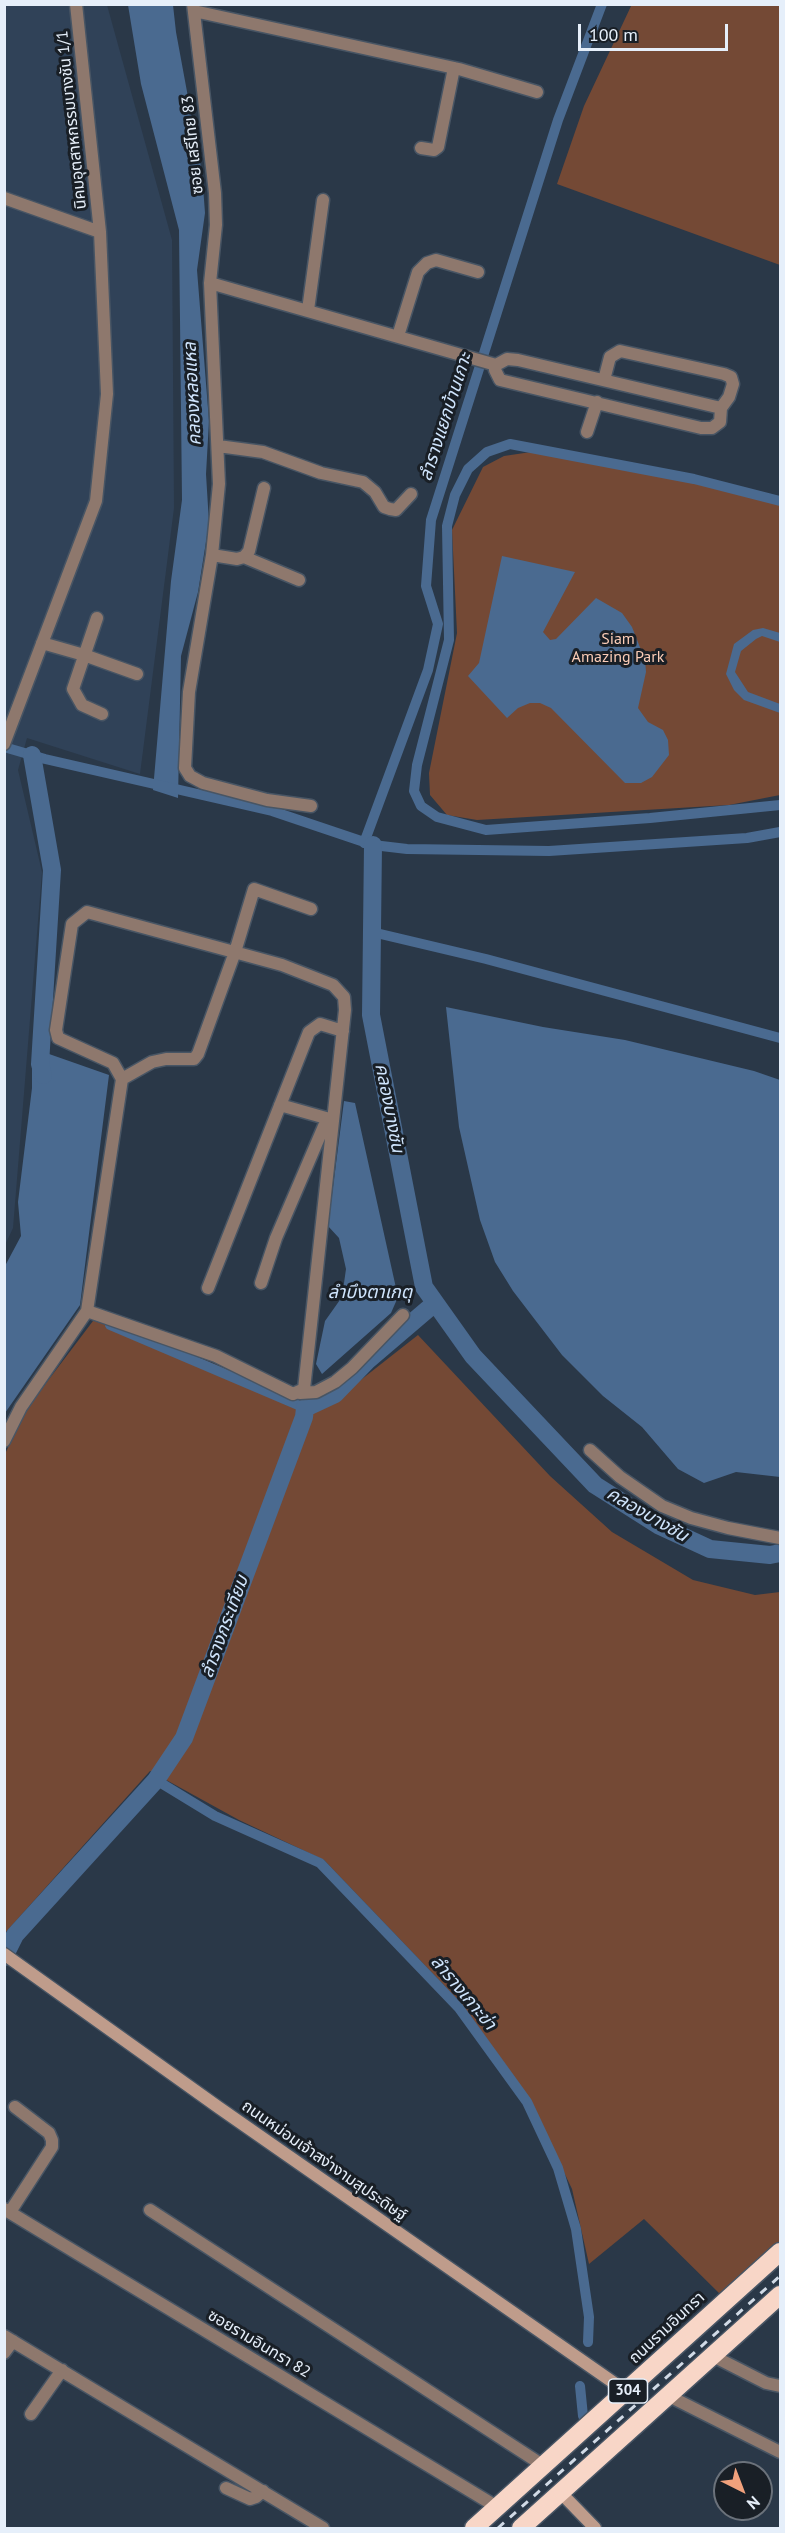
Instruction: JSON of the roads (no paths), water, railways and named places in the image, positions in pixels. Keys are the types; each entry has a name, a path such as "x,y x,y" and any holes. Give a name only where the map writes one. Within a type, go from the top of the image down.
{"highway":[{"name":"ถนนรามอินทรา","path":"474,2529 780,2252"},
{"name":"304","path":"521,2529 780,2295"}],"street":[{"name":"นิคมอุตสาหกรรมบางชัน 1/1","path":"4,744 96,501 107,394 100,232 76,4"},
{"path":"193,8 454,68 537,92"},
{"name":"ซอย เสรีไทย 83","path":"193,8 215,193 216,225 210,283 219,484 212,555 189,692 185,768 190,776 203,783 267,800 311,806"},
{"path":"421,148 434,150 438,147 454,68"},
{"path":"4,198 100,232"},
{"path":"308,309 323,200"},
{"path":"399,336 418,272 427,263 436,260 478,272"},
{"path":"210,283 308,309 492,364 507,359 518,360 721,408"},
{"path":"492,364 501,380 701,428 712,428 720,422 721,408 729,397 733,384 731,377 724,374 620,351 609,357 604,380"},
{"path":"587,432 597,402"},
{"path":"218,446 263,452 321,473 363,482 375,492 384,507 390,510 396,510 411,494"},
{"path":"212,555 237,559 244,557 249,551 264,488"},
{"path":"244,557 299,580"},
{"path":"97,618 74,689 82,705 102,714"},
{"path":"42,643 84,655 137,675"},
{"path":"122,1079 152,1062 166,1059 194,1059 235,952 254,889 311,909"},
{"path":"4,1442 21,1407 87,1311 122,1079 113,1064 58,1038 56,1030 72,924 87,912 282,965 333,985 344,997 343,1031 330,1120 308,1361 304,1389 300,1393"},
{"path":"208,1288 309,1032 320,1024 343,1031"},
{"path":"280,1105 330,1120"},
{"path":"261,1283 276,1238 330,1120"},
{"path":"87,1311 216,1356 293,1394 316,1392 335,1382 352,1368 403,1315"},
{"path":"590,1450 620,1477 662,1506 691,1518 780,1538"},
{"name":"ถนนหม่อมเจ้าสง่างามสุประดิษฐ์","path":"4,1954 218,2107 627,2392"},
{"path":"7,2210 52,2147 49,2133 15,2107"},
{"name":"ซอยรามอินทรา 82","path":"7,2210 497,2507"},
{"path":"150,2210 544,2466"},
{"path":"4,2353 9,2339 323,2529"},
{"path":"713,2356 766,2383 780,2386"},
{"path":"31,2414 62,2370"},
{"path":"669,2396 780,2452"},
{"path":"226,2488 250,2499 262,2491"},
{"path":"561,2493 595,2529"}],"water":[{"name":"คลองหลอแหล","path":"128,5 173,5 202,173 205,213 197,270 209,421 206,474 209,523 198,592 181,656 178,798 153,790 171,581 182,500 179,230 141,84"},
{"path":"502,556 575,572 543,632 550,640 556,639 596,598 622,613 632,627 645,660 646,672 638,708 648,722 663,730 668,740 669,755 652,777 641,783 625,783 551,708 540,703 530,703 518,708 507,718 468,676 479,663"},
{"path":"763,628 780,633 780,642 762,636 756,639 741,651 735,672 748,692 780,704 780,713 744,700 734,690 726,674 734,644 753,630"},
{"path":"446,1007 543,1027 625,1040 754,1071 780,1080 780,1477 736,1472 704,1483 678,1469 642,1427 603,1396 562,1355 513,1291 495,1262 480,1220 459,1127"},
{"path":"32,1048 109,1075 80,1305 5,1413 5,1266 21,1236 18,1202 32,1088"},
{"name":"ลำบึงตาเกตุ","path":"344,1101 355,1103 398,1297 391,1313 322,1374 316,1364 325,1321 342,1297 346,1269 339,1238 328,1226"}],"waterway":[{"name":"ลำรางแยกบ้านเกาะ","path":"364,843 428,670 438,624 426,586 431,520 558,120 602,4"},
{"path":"780,501 694,479 510,444 487,452 468,469 455,495 447,526 449,640 417,765 414,791 421,806 437,817 486,830 650,818 780,805"},
{"path":"4,747 45,759 272,811 373,845 407,849 549,851 747,838 780,832"},
{"path":"32,755 52,870 40,1064 43,1075"},
{"name":"คลองบางชัน","path":"373,845 371,1015 424,1287 473,1356 595,1485 658,1525 710,1549 770,1555 780,1553"},
{"path":"372,932 486,959 780,1038"},
{"name":"ลำรางกระเทียม","path":"4,1957 15,1935 156,1780 184,1738 304,1417 305,1408 335,1394 367,1361 435,1303"},
{"path":"110,1325 305,1408"},
{"name":"ลำรางเกาะข่า","path":"156,1780 215,1816 320,1863 459,2008 527,2102 558,2168 576,2229 589,2317 588,2342"},
{"name":"ลำรางเกาะข่า","path":"580,2386 583,2416"}],"railway":[{"path":"498,2528 780,2276"}],"park label":[{"name":"Siam Amazing Park","path":"618,648"}]}
